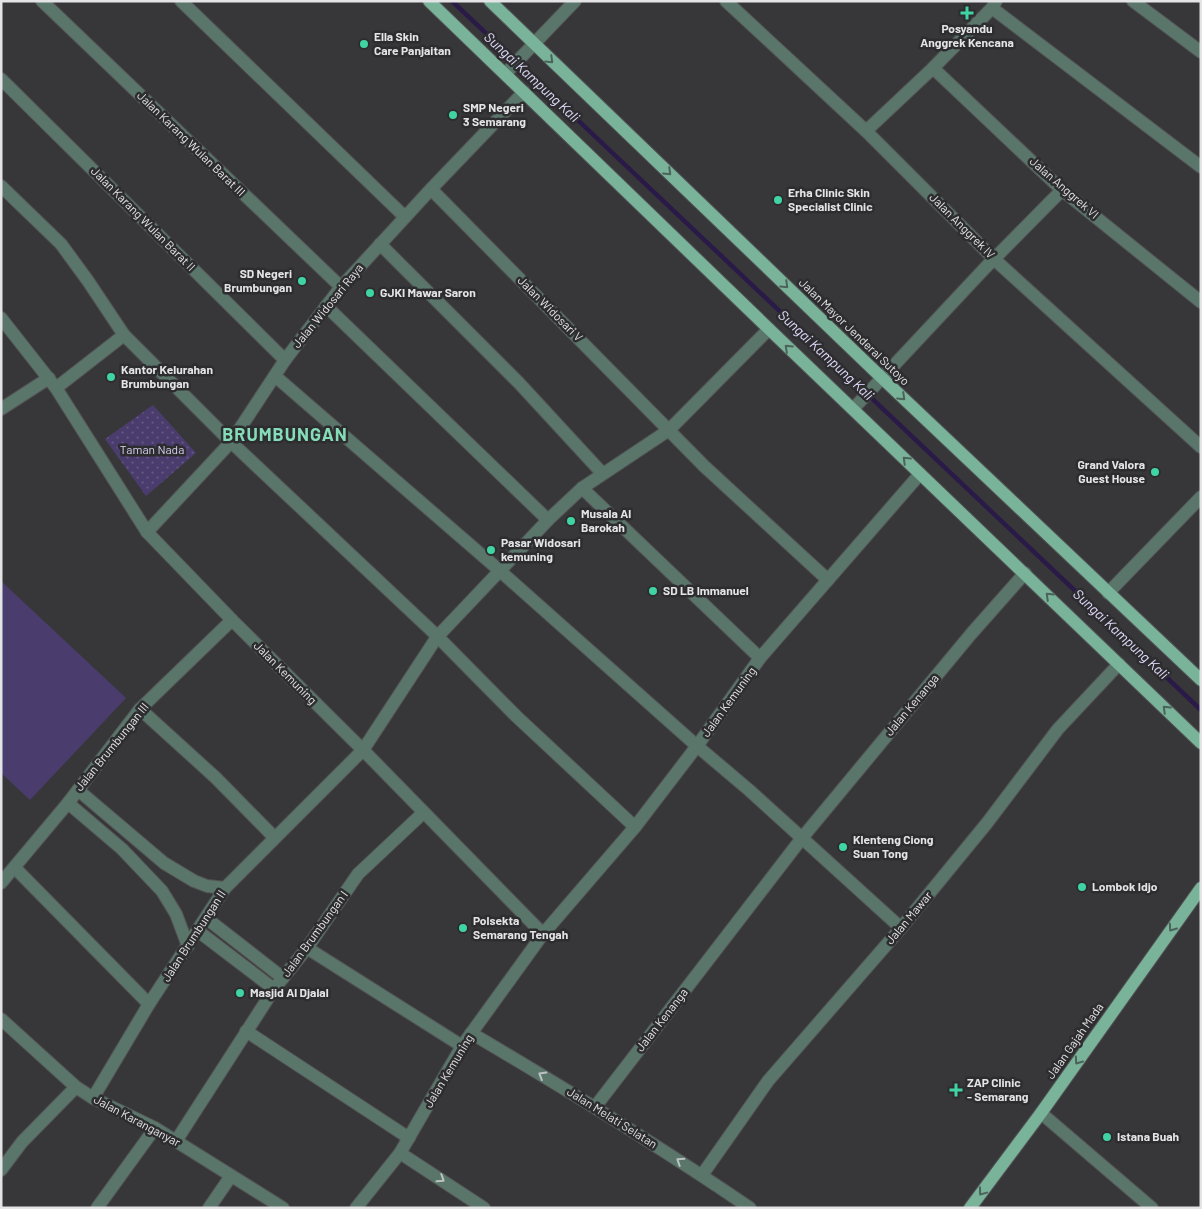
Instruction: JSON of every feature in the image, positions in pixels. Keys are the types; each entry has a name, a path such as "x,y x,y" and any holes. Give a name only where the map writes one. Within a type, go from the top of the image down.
{"main road":[{"path":"429,1 508,71 524,92 769,329 855,407 920,474 1201,743"},
{"name":"Jalan Mayor Jenderal Sutoyo","path":"490,1 532,46 880,380 1201,680"},
{"name":"Jalan Gajah Mada","path":"970,1208 1042,1113 1201,888"}],"street":[{"name":"Jalan Karang Wulan Barat III","path":"42,1 341,287"},
{"path":"181,1 405,217"},
{"path":"508,71 575,1"},
{"name":"Jalan Anggrek IV","path":"726,1 866,131 994,259 1201,447"},
{"path":"1134,1 1201,52"},
{"path":"866,131 933,68 994,4 1201,168"},
{"name":"Jalan Anggrek VI","path":"933,68 1062,190 1201,302"},
{"name":"Jalan Karang Wulan Barat II","path":"1,79 285,360"},
{"name":"Jalan Widosari Raya","path":"147,532 231,442 285,360 341,287 524,92"},
{"path":"1,186 61,244 124,335 231,442 437,637 516,716 635,827"},
{"name":"Jalan Widosari V","path":"431,189 704,466 828,580"},
{"path":"855,407 994,259 1062,190"},
{"path":"380,244 519,383 602,473"},
{"path":"326,306 548,520"},
{"name":"Jalan Kemuning","path":"1,318 56,388 147,532 543,934"},
{"name":"Jalan Brumbungan II","path":"92,1098 148,1004 225,888 362,750 437,637 499,570 582,488 669,430 769,329"},
{"path":"56,388 124,335"},
{"path":"275,376 499,570 696,746 749,790 901,928"},
{"path":"1,409 48,378"},
{"name":"Jalan Kemuning","path":"356,1208 400,1153 462,1046 543,934 635,827 760,658 920,474"},
{"path":"582,488 760,658"},
{"path":"1108,593 1201,497"},
{"name":"Jalan Kenanga","path":"595,1107 802,838 971,634 1025,573"},
{"name":"Jalan Brumbungan III","path":"1,883 68,803 140,709 232,620"},
{"name":"Jalan Mawar","path":"702,1175 768,1081 901,928 987,823 1058,729 1119,664"},
{"path":"140,709 216,778 274,837"},
{"path":"78,790 164,863 194,881 207,886 225,888"},
{"path":"68,803 122,849 162,891 176,914 188,946"},
{"name":"Jalan Brumbungan I","path":"176,1141 246,1031 358,874 423,813"},
{"path":"15,868 148,1004"},
{"path":"206,918 283,978"},
{"path":"198,931 274,990"},
{"path":"307,948 462,1046"},
{"path":"240,963 248,952"},
{"name":"Jalan Karanganyar","path":"1,1020 76,1087 92,1098 155,1128 283,1208"},
{"path":"246,1031 409,1138"},
{"name":"Jalan Melati Selatan","path":"472,1032 595,1107 750,1208"},
{"path":"1,1170 22,1142 76,1087"},
{"path":"1042,1113 1152,1208"},
{"path":"96,1208 155,1128"},
{"path":"400,1153 484,1208"},
{"path":"209,1208 231,1176"}],"green space":[{"name":"Taman Nada","path":"153,405 196,453 146,496 105,439"},
{"path":"1,581 126,698 30,800 1,773"}],"waterway":[{"name":"Sungai Kampung Kali","path":"452,1 1201,710"}],"place":[{"name":"Posyandu Anggrek Kencana","path":"967,13"},
{"name":"Ella Skin Care Panjaitan","path":"364,44"},
{"name":"SMP Negeri 3 Semarang","path":"453,115"},
{"name":"Erha Clinic Skin Specialist Clinic","path":"778,200"},
{"name":"SD Negeri Brumbungan","path":"302,281"},
{"name":"GJKI Mawar Saron","path":"370,293"},
{"name":"Kantor Kelurahan Brumbungan","path":"111,377"},
{"name":"Grand Valora Guest House","path":"1155,472"},
{"name":"Musala Al Barokah","path":"571,521"},
{"name":"Pasar Widosari kemuning","path":"491,550"},
{"name":"SD LB Immanuel","path":"653,591"},
{"name":"Klenteng Ciong Suan Tong","path":"843,847"},
{"name":"Lombok Idjo","path":"1082,887"},
{"name":"Polsekta Semarang Tengah","path":"463,928"},
{"name":"Masjid Al Djalal","path":"240,993"},
{"name":"ZAP Clinic - Semarang","path":"956,1090"},
{"name":"Istana Buah","path":"1107,1137"}],"district":[{"name":"BRUMBUNGAN","path":"285,435"}]}
